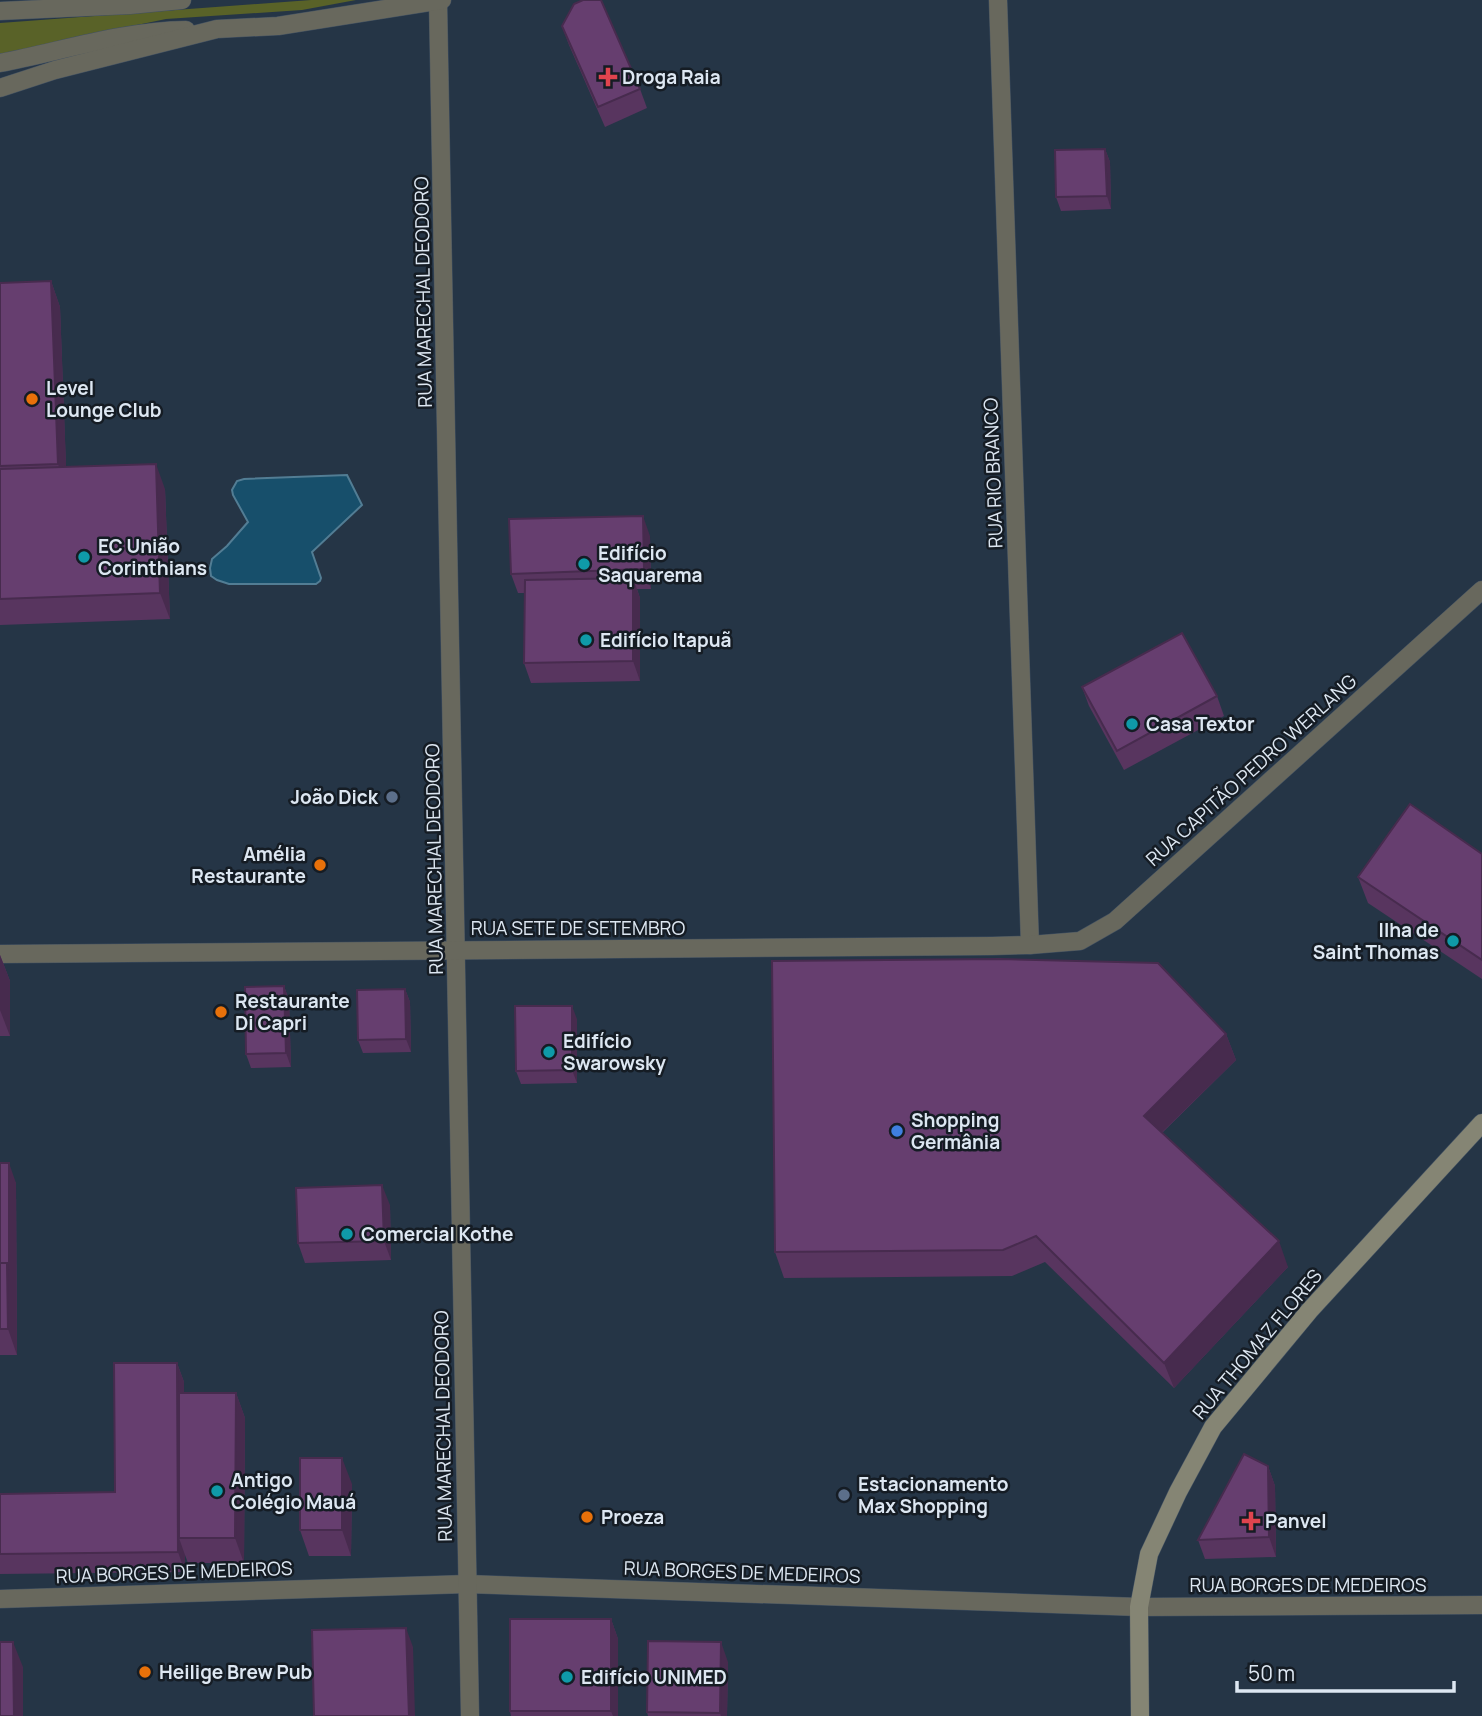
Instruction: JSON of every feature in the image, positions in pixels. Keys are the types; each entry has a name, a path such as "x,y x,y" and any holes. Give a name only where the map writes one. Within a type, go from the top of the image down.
{"main road":[{"name":"RUA THOMAZ FLORES","path":"1140,1716 1139,1607 1149,1554 1213,1427 1310,1310 1482,1123"}],"street":[{"path":"0,11 182,0"},
{"name":"RUA RIO BRANCO","path":"998,0 1030,945"},
{"path":"0,63 98,41 164,30 278,26 440,1"},
{"name":"RUA MARECHAL DEODORO","path":"440,1 470,1716"},
{"path":"0,88 55,70 217,29"},
{"name":"RUA CAPITÃO PEDRO WERLANG","path":"1030,945 1080,941 1115,921 1482,590"},
{"name":"RUA SETE DE SETEMBRO","path":"0,954 1030,945"},
{"name":"RUA BORGES DE MEDEIROS","path":"0,1599 467,1584 1139,1607 1482,1605"}],"green space":[{"path":"311,0 356,0 302,10 166,19 0,55 0,23"}],"water":[{"path":"347,475 362,505 312,552 321,578 316,584 229,584 211,576 212,559 248,522 233,495 232,490 237,481"}],"building":[{"name":"Droga Raia","path":"583,0 601,0 640,89 598,107 562,26 574,4"},
{"path":"1105,149 1107,196 1056,197 1055,150"},
{"name":"Level Lounge Club","path":"51,281 58,464 0,466 0,283"},
{"name":"EC União Corinthians","path":"156,464 160,593 0,599 0,469"},
{"path":"643,516 644,569 511,574 509,519"},
{"name":"Edifício Itapuã","path":"633,578 633,661 524,663 525,580"},
{"path":"1182,633 1217,696 1117,751 1082,687"},
{"name":"Ilha de Saint Thomas","path":"1410,804 1482,854 1482,960 1358,877"},
{"path":"1000,959 1158,963 1226,1034 1144,1116 1279,1241 1164,1363 1036,1236 1003,1250 775,1252 772,961"},
{"path":"284,986 286,1053 246,1054 245,987"},
{"path":"405,989 406,1039 358,1040 357,990"},
{"name":"Edifício Swarowsky","path":"515,1006 572,1006 572,1070 516,1071"},
{"path":"0,1163 9,1163 9,1269 7,1263 0,1263"},
{"path":"382,1185 384,1241 298,1243 296,1188"},
{"path":"0,1263 7,1263 8,1329 0,1329"},
{"path":"114,1363 177,1363 178,1552 0,1554 0,1494 115,1492"},
{"name":"Antigo Colégio Mauá","path":"179,1393 236,1393 235,1538 179,1538"},
{"path":"1244,1454 1268,1466 1269,1537 1198,1540"},
{"path":"300,1458 342,1458 342,1530 300,1530"},
{"name":"Edifício UNIMED","path":"510,1619 611,1619 611,1711 510,1711"},
{"path":"406,1628 409,1716 314,1716 312,1630"},
{"path":"648,1641 721,1642 720,1713 647,1712"},
{"path":"0,1642 13,1642 14,1716 0,1716"}],"place":[{"name":"Droga Raia","path":"608,77"},
{"name":"Level Lounge Club","path":"32,399"},
{"name":"EC União Corinthians","path":"84,557"},
{"name":"Edifício Saquarema","path":"584,564"},
{"name":"Edifício Itapuã","path":"586,640"},
{"name":"Casa Textor","path":"1132,724"},
{"name":"João Dick","path":"392,797"},
{"name":"Amélia Restaurante","path":"320,865"},
{"name":"Ilha de Saint Thomas","path":"1453,941"},
{"name":"Restaurante Di Capri","path":"221,1012"},
{"name":"Edifício Swarowsky","path":"549,1052"},
{"name":"Shopping Germânia","path":"897,1131"},
{"name":"Comercial Kothe","path":"347,1234"},
{"name":"Antigo Colégio Mauá","path":"217,1491"},
{"name":"Estacionamento Max Shopping","path":"844,1495"},
{"name":"Proeza","path":"587,1517"},
{"name":"Panvel","path":"1251,1521"},
{"name":"Heilige Brew Pub","path":"145,1672"},
{"name":"Edifício UNIMED","path":"567,1677"}]}
